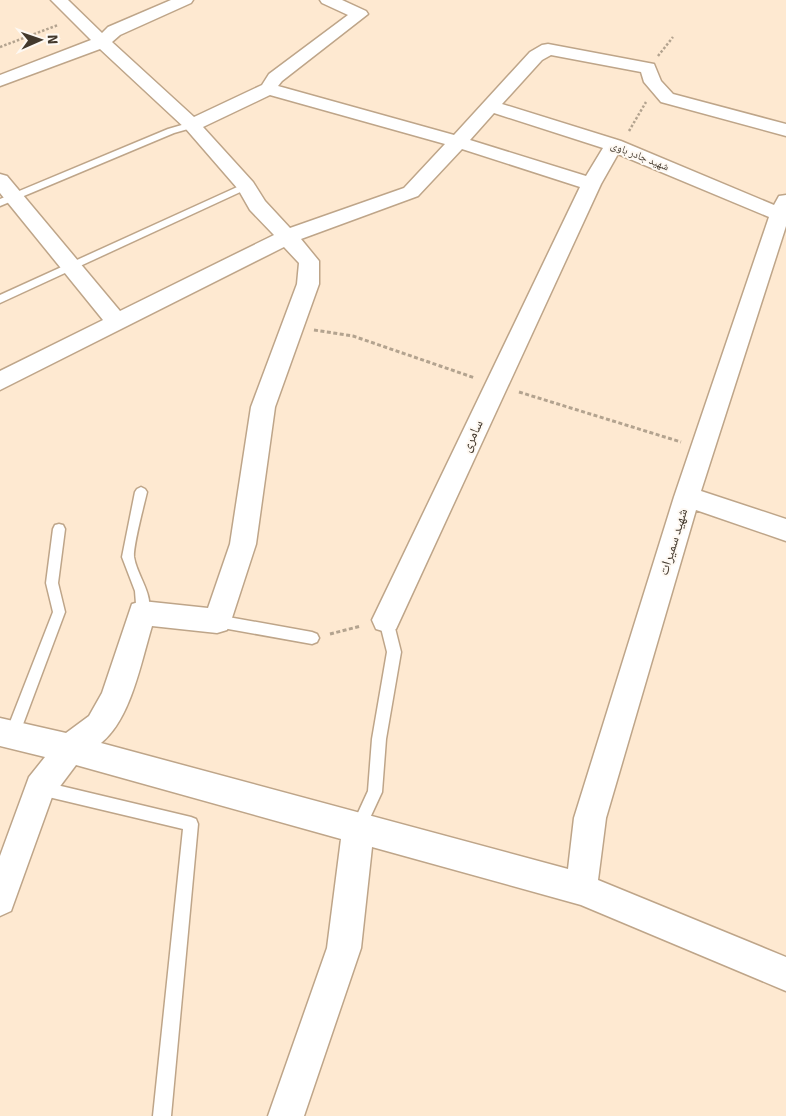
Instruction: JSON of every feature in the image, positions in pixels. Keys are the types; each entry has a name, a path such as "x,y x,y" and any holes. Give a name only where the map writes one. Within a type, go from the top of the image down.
{"street":[{"path":"0,81 102,42 114,30 185,0"},
{"path":"192,125 268,89 275,78 360,14 328,0"},
{"path":"0,900 40,788 70,749 99,726 115,698 142,612 217,622 243,544 263,407 308,284 309,261 257,205 246,186 192,125 102,42 71,7"},
{"path":"0,381 287,237 411,192 536,56 548,49 648,68 653,82 667,98 786,130"},
{"path":"268,89 458,142 591,184"},
{"name":"شهید جادر باوی","path":"491,106 614,145 784,210"},
{"name":"سامری","path":"386,620 591,184 614,145"},
{"path":"0,180 7,200 71,266 117,322"},
{"name":"شهید سمیرات","path":"581,889 590,818 687,497 784,210"},
{"path":"687,497 786,530"},
{"path":"6,734 70,749 581,889 786,974"},
{"path":"286,1116 344,948 358,828"}],"lane":[{"path":"7,200 171,131 192,125"},
{"path":"0,299 246,186"},
{"path":"141,492 128,557 141,591 142,612"},
{"path":"6,734 59,612 52,583 60,529"},
{"path":"358,828 375,792 380,739 394,652 386,620"},
{"path":"217,622 312,638"},
{"path":"40,788 192,824 162,1116"}],"path":[{"path":"0,47 71,7"},
{"path":"614,145 625,139 646,102 660,91"},
{"path":"312,638 386,620"}]}
